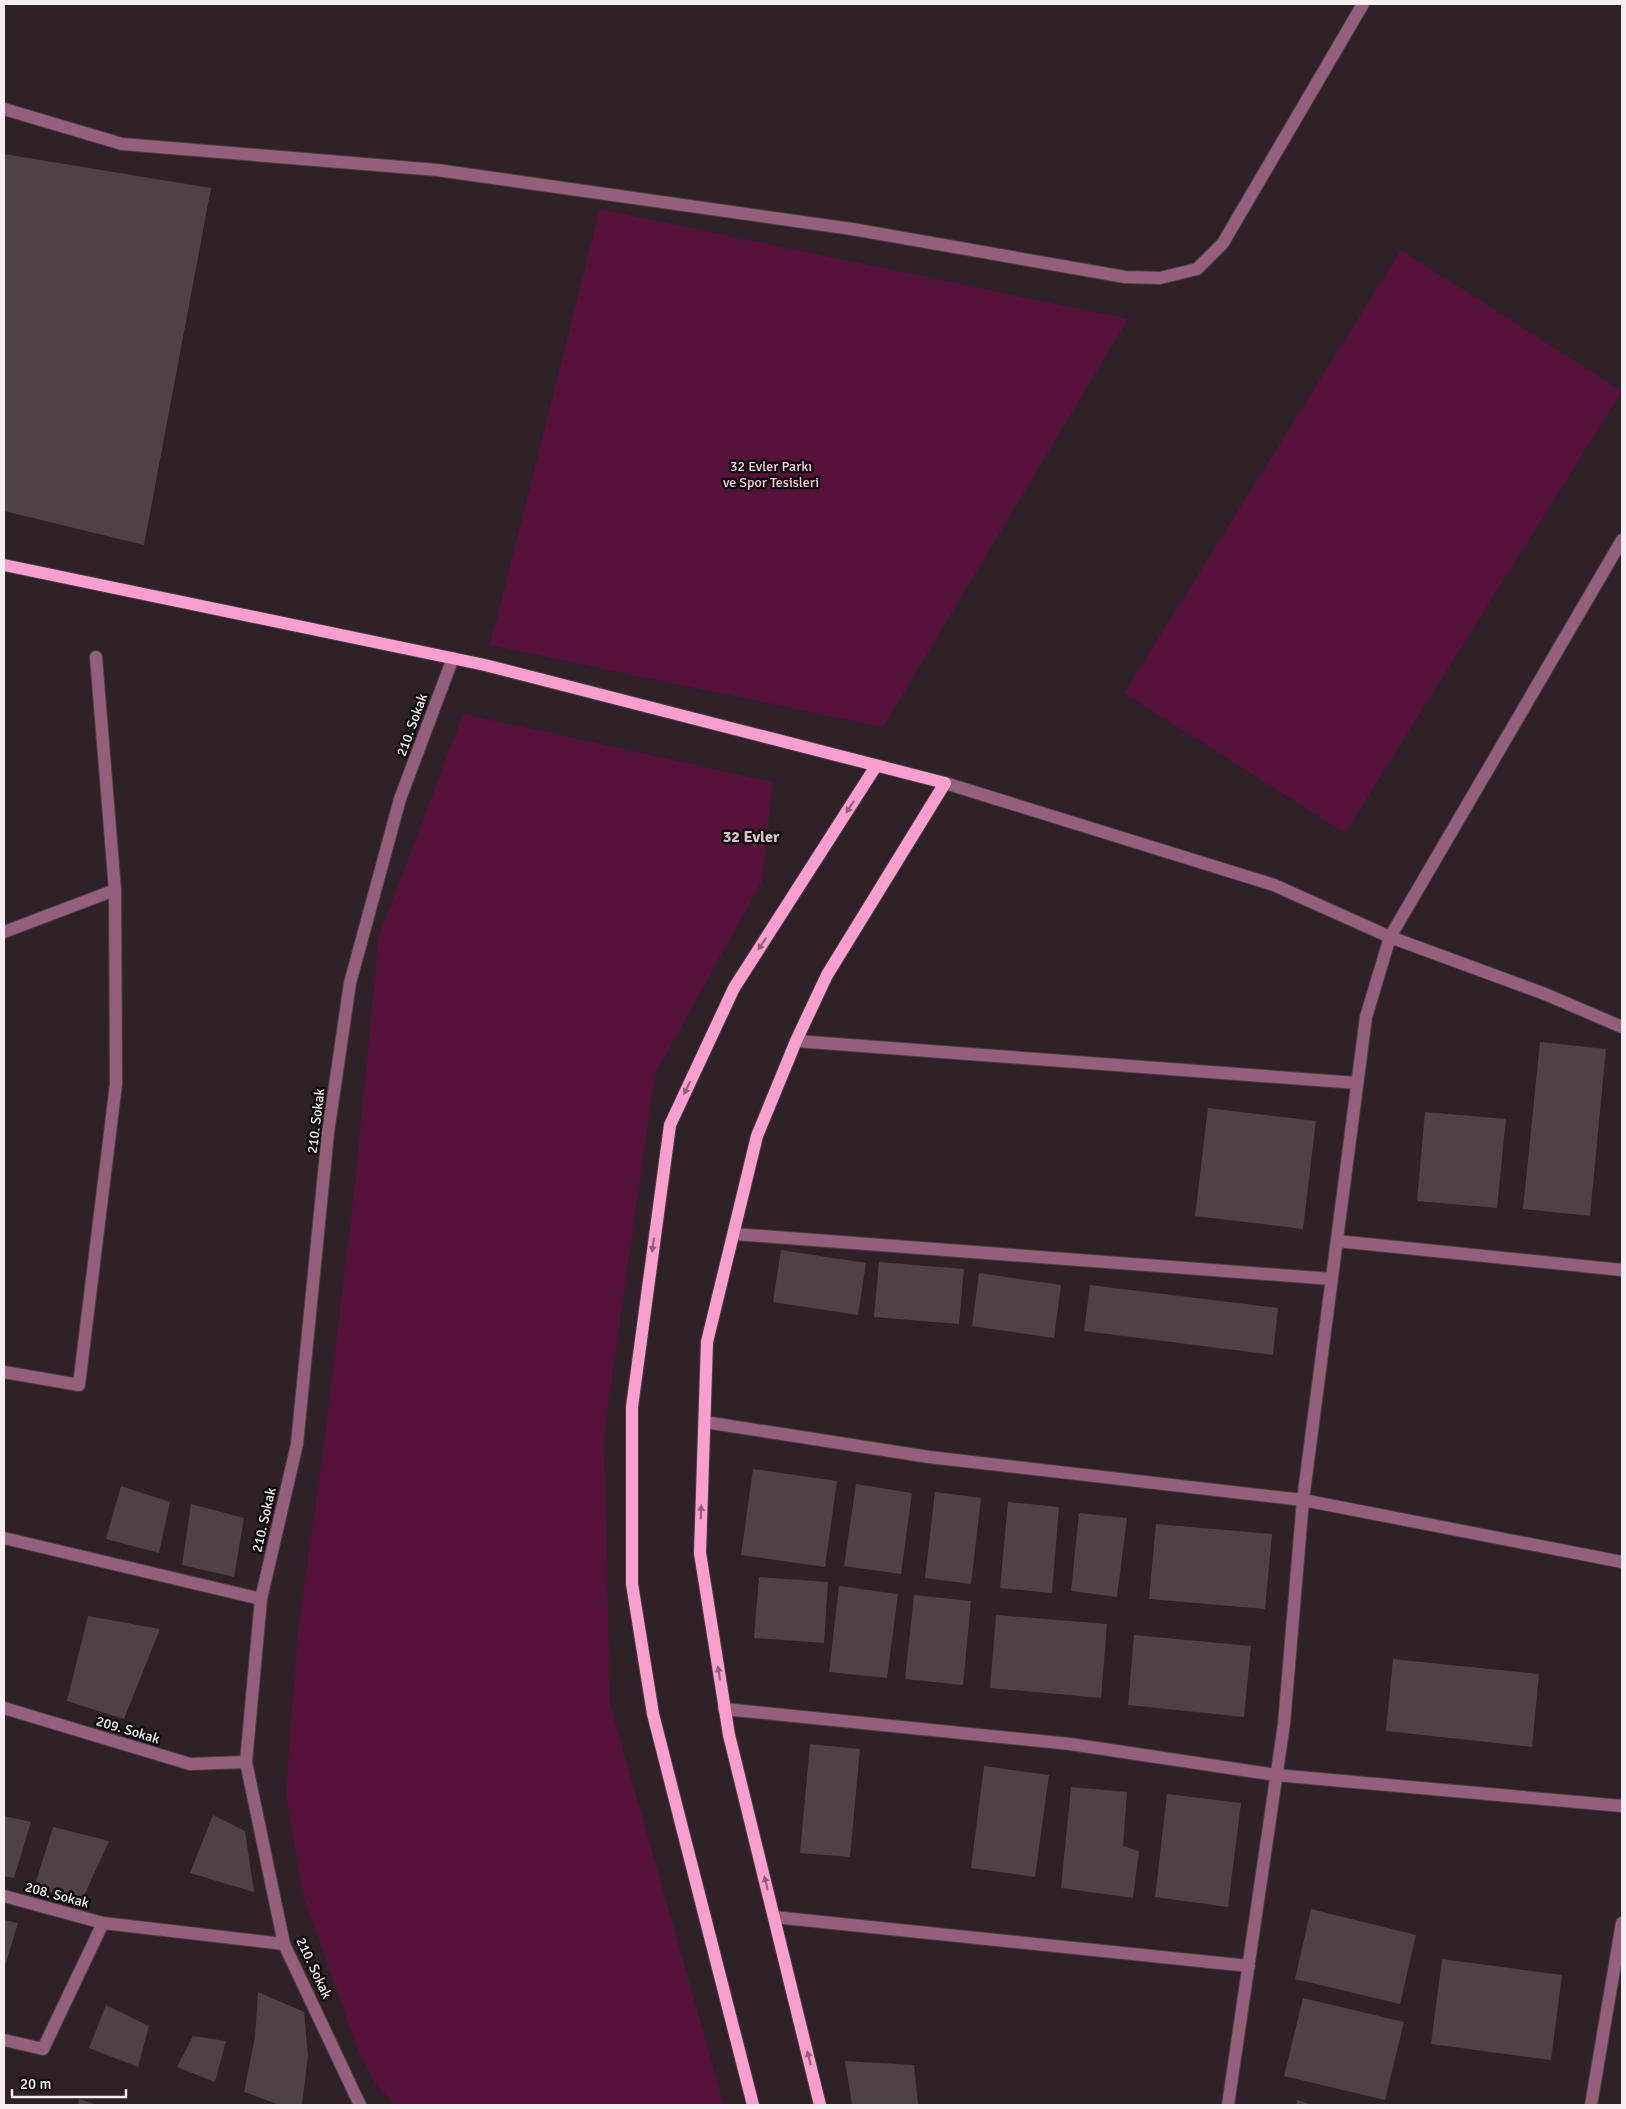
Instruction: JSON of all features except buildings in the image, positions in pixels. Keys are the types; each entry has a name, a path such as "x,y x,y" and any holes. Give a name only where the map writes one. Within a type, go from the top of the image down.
{"main road":[{"path":"4,565 453,658 945,783 827,975 796,1041 757,1136 707,1342 700,1553 724,1709 820,2105"},
{"path":"753,2105 652,1714 632,1584 632,1407 670,1125 734,988 876,766"}],"street":[{"path":"4,108 122,144 437,170 852,229 1124,277 1160,278 1197,269 1223,243 1363,5"},
{"path":"1228,2105 1284,1724 1303,1500 1366,1018 1390,937 1622,540"},
{"path":"4,1372 79,1386 116,1084 115,890 96,657"},
{"name":"210. Sokak","path":"360,2105 284,1944 246,1762 261,1599 297,1444 328,1134 350,983 400,799 453,658"},
{"path":"945,783 1274,885 1390,937 1545,994 1622,1027"},
{"path":"4,932 115,890"},
{"path":"796,1041 1357,1082"},
{"path":"734,1234 1332,1279"},
{"path":"1337,1241 1622,1270"},
{"path":"705,1422 929,1457 1303,1500 1622,1562"},
{"path":"4,1538 261,1599"},
{"name":"209. Sokak","path":"4,1708 190,1764 246,1762"},
{"path":"724,1709 1070,1744 1276,1774 1622,1806"},
{"name":"208. Sokak","path":"4,1896 102,1923 284,1944"},
{"path":"774,1917 1248,1966"},
{"path":"4,2040 43,2049 102,1923"},
{"path":"1591,2105 1620,1953 1622,1924"}],"green space":[{"name":"32 Evler Parkı ve Spor Tesisleri","path":"600,209 1128,319 883,727 490,645"},
{"path":"1401,250 1622,391 1345,833 1124,693"},
{"path":"463,714 773,782 762,881 655,1074 604,1434 610,1703 724,2105 395,2105 374,2082 356,2045 303,1895 286,1794 298,1631 324,1445 354,1193 379,936"}],"district":[{"name":"32 Evler","path":"751,837"}]}
